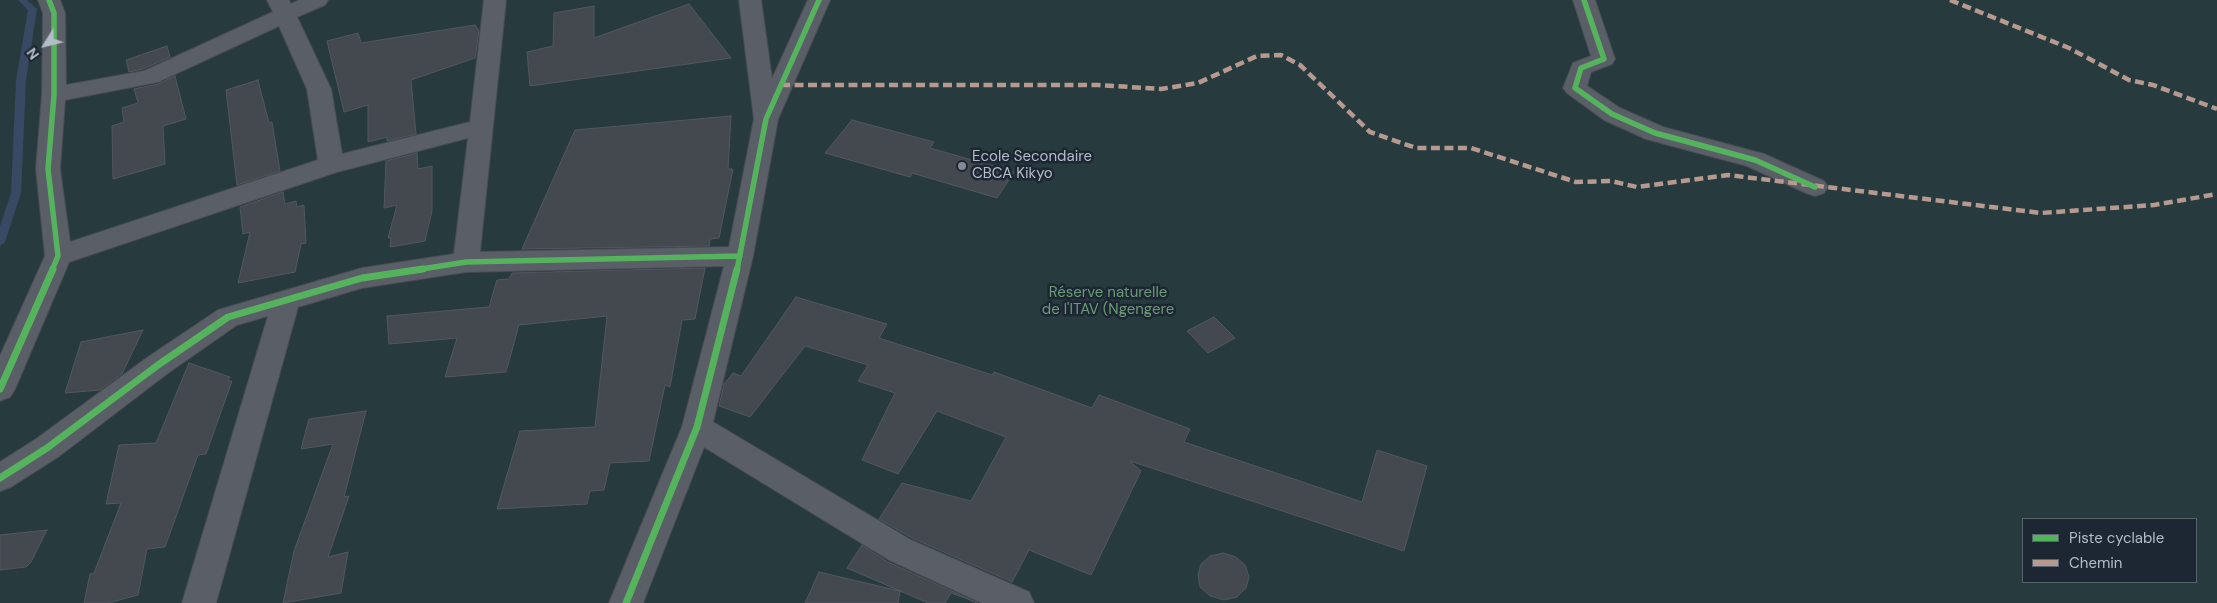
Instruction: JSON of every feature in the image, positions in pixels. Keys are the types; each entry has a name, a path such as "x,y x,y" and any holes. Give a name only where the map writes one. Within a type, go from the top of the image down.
{"street":[{"path":"0,389 58,256 48,170 54,95 54,13 49,0"},
{"path":"54,95 150,77 282,8 317,0"},
{"path":"466,262 495,0"},
{"path":"750,0 766,119"},
{"path":"622,602 697,427 740,256 766,119 819,0"},
{"path":"1584,0 1604,59 1581,68 1575,88 1612,114 1655,133 1755,160 1815,187"},
{"path":"282,8 319,89 331,166"},
{"path":"58,256 331,166 480,127"},
{"path":"0,478 47,448 158,365 228,317 362,278 466,262 740,256"},
{"path":"199,603 286,300"},
{"path":"697,427 900,550 1017,603"}],"green space":[{"name":"Réserve naturelle de l'ITAV (Ngengere","path":"0,0 2217,0 2217,603 0,603"}],"building":[{"path":"689,4 731,58 530,86 527,52 553,46 554,13 594,6 594,38"},
{"path":"475,25 479,31 475,58 411,80 416,134 387,141 387,137 368,142 368,105 344,112 327,41 358,33 361,43"},
{"path":"167,46 170,57 143,69 129,72 126,60"},
{"path":"175,76 186,119 163,126 165,164 113,179 112,126 124,122 122,108 138,103 134,89 158,84"},
{"path":"258,80 269,123 272,122 280,171 237,185 226,90"},
{"path":"731,116 728,169 733,169 719,238 710,239 709,246 522,249 575,130"},
{"path":"852,120 934,142 930,148 1014,172 997,198 912,173 910,177 825,153"},
{"path":"417,153 418,169 432,166 432,211 425,241 390,247 391,238 388,238 397,205 384,208 386,161"},
{"path":"283,192 285,204 296,201 297,207 304,205 306,243 301,244 295,272 238,283 250,232 243,234 240,207"},
{"path":"705,268 695,319 682,320 670,387 665,385 649,461 610,463 604,490 590,491 587,504 497,509 520,431 595,427 607,316 519,325 506,372 445,377 457,338 389,344 387,316 489,307 497,280 509,279 512,273"},
{"path":"796,297 887,324 879,338 992,375 994,372 1092,408 1099,395 1190,429 1184,442 1362,502 1377,450 1427,466 1404,551 1130,461 1141,471 1091,575 1029,550 1012,582 912,538 879,519 902,483 971,501 1006,437 937,411 898,474 862,460 895,393 858,381 868,365 805,346 750,417 719,406 724,384 733,373 741,376"},
{"path":"1214,317 1235,338 1208,353 1187,331"},
{"path":"143,330 122,374 100,390 65,393 81,342"},
{"path":"189,363 230,377 228,381 232,381 206,454 198,455 165,547 147,549 138,595 108,603 84,603 90,574 94,573 121,503 106,504 119,445 156,443"},
{"path":"366,411 344,497 349,496 328,557 348,552 341,593 283,603 294,551 333,444 301,449 309,419"},
{"path":"47,530 31,562 26,567 0,570 0,535"},
{"path":"862,545 888,562 978,603 951,593 945,603 928,603 847,568"},
{"path":"1223,553 1236,557 1245,565 1249,577 1246,588 1237,597 1224,600 1210,596 1200,587 1198,575 1201,564 1210,556"},
{"path":"819,572 900,591 898,603 805,603"}],"waterway":[{"path":"0,242 16,193 21,80 33,9 22,0"}],"marked path":[{"path":"1950,0 2069,48 2129,80 2153,85 2217,109"},
{"path":"781,85 1098,85 1161,89 1198,83 1257,56 1281,55 1300,65 1370,132 1416,148 1471,148 1576,182 1611,181 1637,187 1728,175 2041,213 2154,205 2217,194"}],"cycle path":[{"path":"0,389 58,256 48,169 54,95 54,13 49,0"},
{"path":"626,603 697,427 740,256 766,119 819,0"},
{"path":"1584,0 1604,59 1581,68 1575,88 1612,114 1655,133 1755,160 1815,187"},
{"path":"0,478 47,448 158,365 228,317 362,278 466,262 740,256"}],"place":[{"name":"Ecole Secondaire CBCA Kikyo","path":"962,166"}]}
